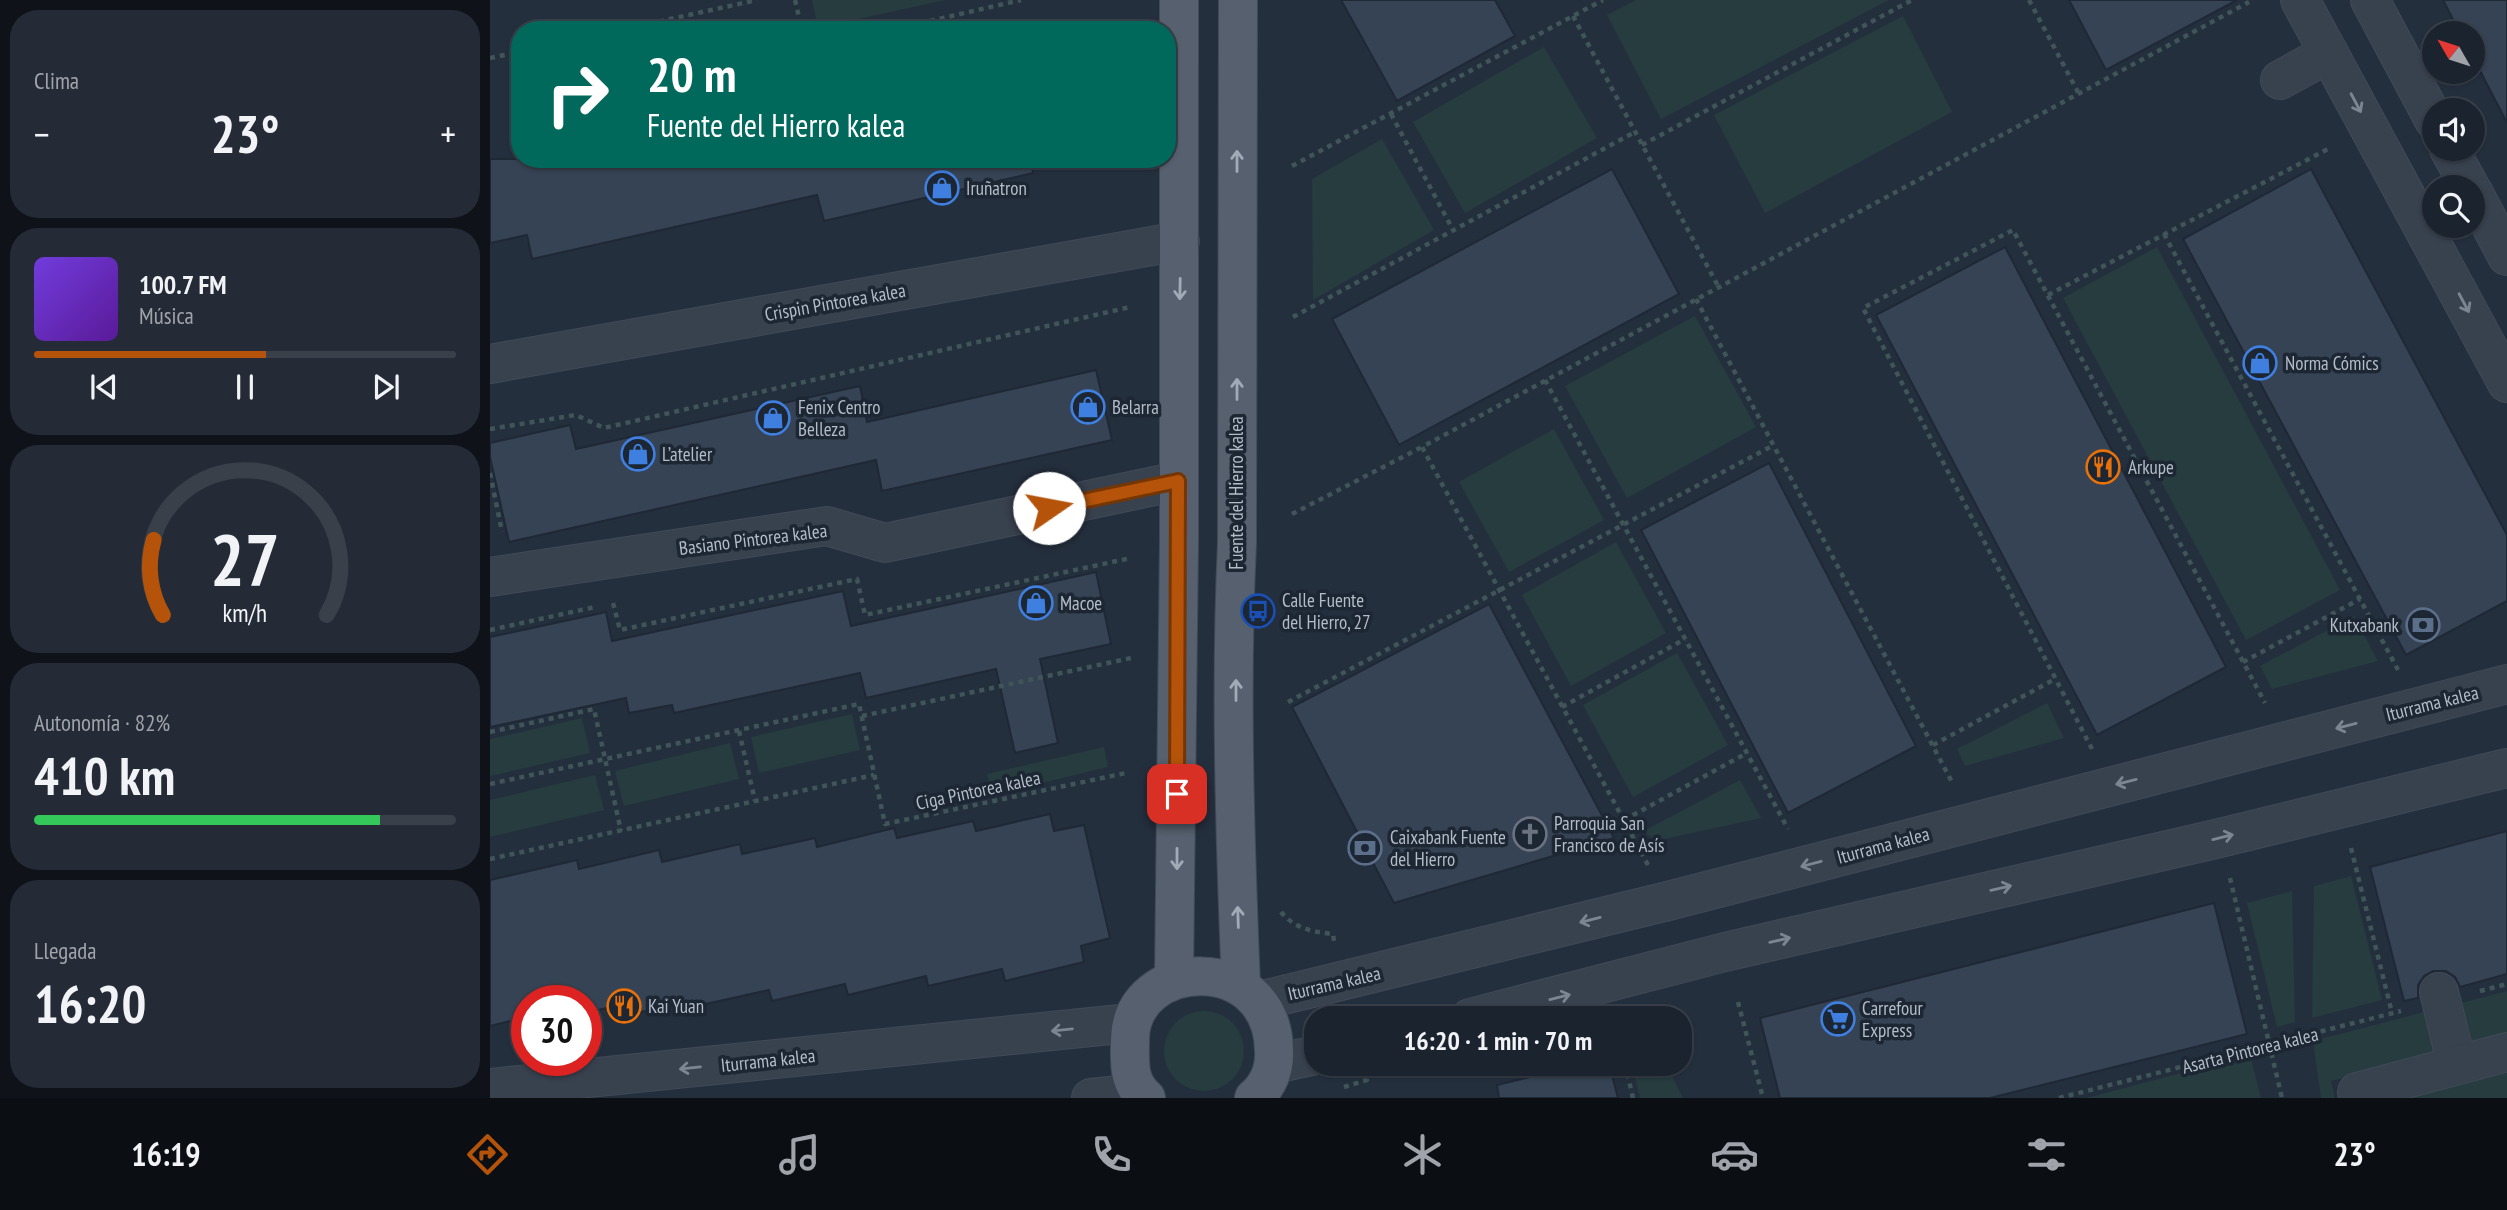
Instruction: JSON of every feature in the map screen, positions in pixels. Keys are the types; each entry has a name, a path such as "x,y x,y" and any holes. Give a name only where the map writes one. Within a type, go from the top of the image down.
{"main road":[{"path":"1174,979 1180,241 1179,0"},
{"name":"Fuente del Hierro kalea","path":"1238,0 1235,593 1237,874 1250,993"},
{"path":"1142,1095 1130,1074 1130,1023 1145,999 1174,979 1221,976 1250,993 1274,1031 1275,1063 1264,1090 1254,1098"}],"street":[{"path":"2300,0 2507,383"},
{"path":"2370,0 2422,98"},
{"path":"2280,80 2329,54"},
{"path":"2485,215 2507,256"},
{"name":"Crispin Pintorea kalea","path":"490,364 1180,241"},
{"name":"Basiano Pintorea kalea","path":"490,577 827,526 886,543 1178,481"},
{"name":"Iturrama kalea","path":"1250,993 1668,901 2507,684"},
{"path":"1516,1006 1725,952 2220,838 2507,768"},
{"path":"2440,996 2458,1065"},
{"name":"Iturrama kalea","path":"490,1088 1130,1023"},
{"path":"2358,1098 2357,1092 2507,1052"},
{"path":"1275,1063 1304,1057"},
{"path":"1091,1098 1142,1095"}],"path":[{"path":"661,21 757,0"},
{"path":"795,0 800,21"},
{"path":"930,21 1021,0"},
{"path":"1292,166 1603,0"},
{"path":"1642,145 1912,0"},
{"path":"2029,0 2079,94"},
{"path":"1292,514 1422,447 2249,2"},
{"path":"1573,16 1718,286"},
{"path":"490,58 511,53"},
{"path":"1391,114 1453,230"},
{"path":"1293,317 1635,132"},
{"path":"2049,295 2328,149"},
{"path":"2096,756 1863,308 2013,230 2271,713"},
{"path":"2164,234 2403,680"},
{"path":"1696,299 1957,791"},
{"path":"490,429 576,415 604,428 1130,307"},
{"path":"1545,380 1790,832"},
{"path":"1288,702 1774,445"},
{"path":"1422,447 1649,866"},
{"path":"490,629 615,602 620,630 857,579 865,615 1131,558"},
{"path":"2243,662 2360,598"},
{"path":"1562,706 1685,639"},
{"path":"490,785 859,704 862,716 1131,657"},
{"path":"1933,745 2056,679"},
{"path":"490,732 594,709 621,831"},
{"name":"Ciga Pintorea kalea","path":"862,716 885,824 1126,773"},
{"path":"739,731 755,801"},
{"path":"1624,820 1747,753"},
{"path":"490,859 874,775"},
{"path":"2350,843 2392,1013"},
{"path":"2230,876 2282,1098"},
{"name":"Asarta Pintorea kalea","path":"2059,1098 2392,1013 2440,996 2507,985"},
{"path":"1738,1002 1763,1098"},
{"path":"1366,1076 1367,1080"},
{"path":"1628,1076 1633,1098"}],"green space":[{"path":"812,0 945,0 850,21 816,21"},
{"path":"1636,0 1889,0 1661,119 1607,15"},
{"path":"1903,16 1952,112 1765,213 1714,115"},
{"path":"1544,47 1597,138 1465,213 1413,122"},
{"path":"1382,139 1434,230 1313,300 1312,179"},
{"path":"2157,247 2340,590 2246,640 2063,298"},
{"path":"1695,316 1756,427 1627,498 1565,386"},
{"path":"1554,429 1604,520 1509,572 1459,482"},
{"path":"1616,542 1666,633 1571,686 1522,595"},
{"path":"2354,616 2378,661 2272,689 2260,666"},
{"path":"1677,653 1728,745 1633,797 1583,705"},
{"path":"2047,703 2064,738 1965,766 1957,749"},
{"path":"852,714 860,750 759,773 751,737"},
{"path":"582,718 590,753 490,776 490,739"},
{"path":"730,743 739,779 624,806 615,771"},
{"path":"1104,747 1108,767 992,795 987,774"},
{"path":"595,775 604,810 490,837 490,800"},
{"path":"1740,780 1761,818 1655,841 1644,831"},
{"path":"2351,876 2382,1000 2312,1018 2314,886"},
{"path":"2292,891 2295,1022 2277,1027 2247,903"},
{"path":"2507,991 2507,1036 2467,1047 2457,1004"},
{"path":"1196,1011 1212,1011 1226,1018 1237,1029 1244,1043 1241,1066 1226,1084 1212,1091 1196,1091 1182,1084 1171,1073 1164,1059 1164,1043 1171,1029 1182,1018"},
{"path":"2428,1011 2439,1054 2331,1081 2335,1098 2321,1098 2313,1041"},
{"path":"2250,1055 2261,1098 2086,1098"},
{"path":"2507,1072 2507,1098 2405,1098"},
{"path":"1635,1076 1672,1076 1683,1098 1640,1098"}],"building":[{"path":"1341,0 1495,0 1515,36 1397,101"},
{"path":"2069,0 2237,0 2106,70"},
{"path":"2443,0 2507,0 2507,123 2485,80 2485,21 2454,21"},
{"path":"490,159 511,159 511,168 1032,168 1033,173 824,221 817,195 532,259 527,235 490,243"},
{"path":"1612,169 1679,294 1399,445 1332,319"},
{"path":"2311,169 2507,535 2507,601 2406,655 2183,239"},
{"path":"2005,247 2226,667 2097,735 1876,315"},
{"path":"1096,370 1112,440 882,491 876,460 509,542 490,457 490,443 570,425 576,449 860,386 867,422"},
{"path":"1769,463 1916,746 1788,813 1641,530"},
{"path":"1096,572 1111,644 1040,659 1058,743 1015,753 996,669 866,698 860,673 674,713 672,705 629,713 626,698 490,727 490,637 606,612 612,641 843,591 851,626"},
{"path":"1489,604 1614,838 1394,903 1292,707"},
{"path":"1050,814 1054,831 1084,825 1110,938 1081,946 1084,962 1005,981 1002,969 928,986 926,976 848,995 845,984 772,1001 769,990 692,1007 691,1001 614,1018 611,1007 602,1009 602,985 511,985 511,1021 490,1026 490,880 577,860 579,869 659,850 662,862 740,844 742,854 815,838 817,847 894,828 897,838 973,821 976,831"},
{"path":"2507,831 2507,974 2460,987 2455,977 2446,971 2433,971 2424,976 2418,985 2418,998 2404,1001 2370,867"},
{"path":"2214,903 2247,1034 1990,1098 1780,1098 1760,1018"},
{"path":"1534,1076 1612,1076 1618,1098 1499,1098 1497,1085"}],"place":[{"name":"Iruñatron","path":"942,188"},
{"name":"Norma Cómics","path":"2260,363"},
{"name":"Belarra","path":"1088,407"},
{"name":"Fenix Centro Belleza","path":"773,418"},
{"name":"L’atelier","path":"638,454"},
{"name":"Arkupe","path":"2103,467"},
{"name":"Macoe","path":"1036,603"},
{"name":"Calle Fuente del Hierro, 27","path":"1258,611"},
{"name":"Kutxabank","path":"2423,625"},
{"name":"Parroquia San Francisco de Asís","path":"1530,834"},
{"name":"Caixabank Fuente del Hierro","path":"1365,848"},
{"name":"Kai Yuan","path":"624,1006"},
{"name":"Carrefour Express","path":"1838,1019"}],"route":[{"path":"1049,508 1178,481 1177,794"}]}
